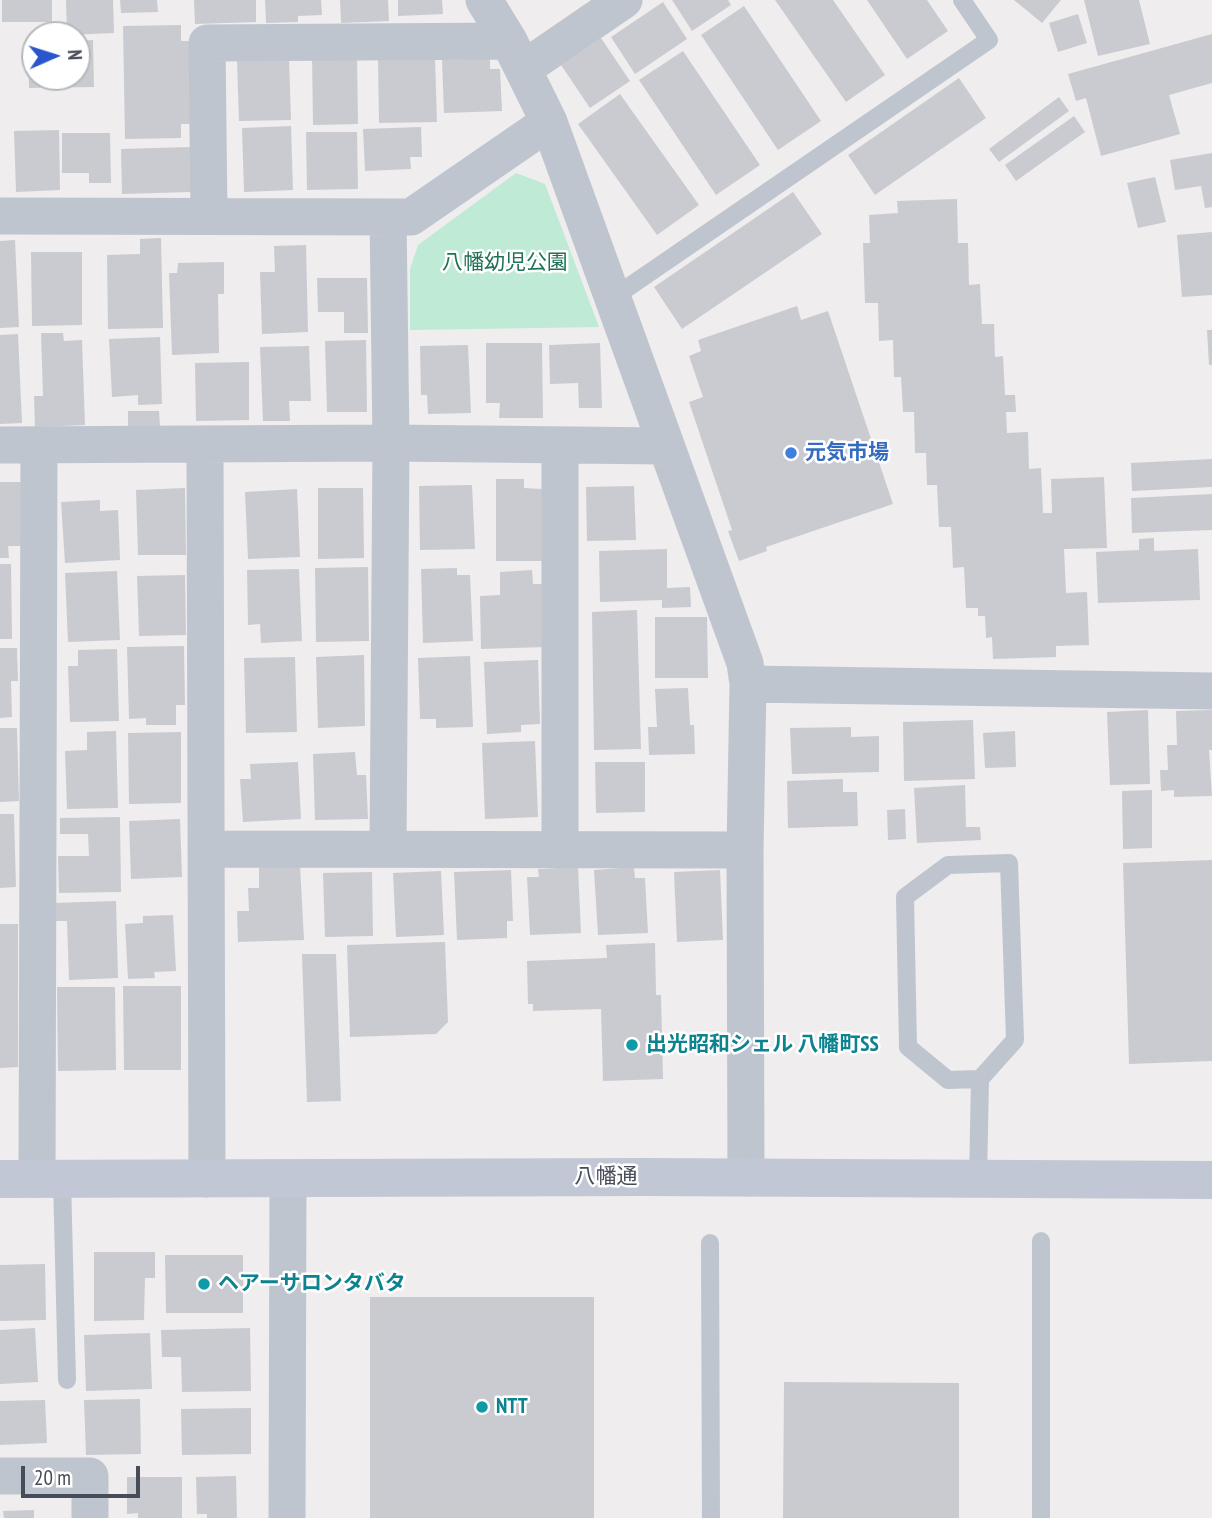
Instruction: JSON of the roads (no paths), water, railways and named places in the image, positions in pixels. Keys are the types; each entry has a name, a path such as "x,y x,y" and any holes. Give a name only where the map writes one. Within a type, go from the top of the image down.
{"street":[{"path":"484,0 516,55 549,122 745,663 748,684 744,849 746,1178"},
{"path":"209,216 207,43 516,55 624,0"},
{"path":"0,216 411,217 549,122"},
{"path":"388,217 391,443 388,848"},
{"path":"0,445 391,443 666,446"},
{"path":"33,1179 39,444"},
{"path":"205,445 207,1179"},
{"path":"560,446 560,850"},
{"path":"748,684 1212,691"},
{"path":"206,849 744,849"},
{"name":"八幡通","path":"33,1179 1212,1180"},
{"path":"287,1518 288,1179"},
{"path":"0,1476 90,1476 90,1518"}],"lane":[{"path":"614,297 989,40 962,0"},
{"path":"978,1180 980,1079 1015,1040 1009,863 948,865 905,897 908,1046 948,1080 980,1079"},
{"path":"33,1179 66,1381"},
{"path":"1041,1241 1041,1518"},
{"path":"709,1243 711,1518"}],"place":[{"name":"元気市場","path":"791,453"},
{"name":"出光昭和シェル 八幡町SS","path":"632,1045"},
{"name":"ヘアーサロンタバタ","path":"204,1284"},
{"name":"NTT","path":"482,1407"}],"park label":[{"name":"八幡幼児公園","path":"505,263"}]}
